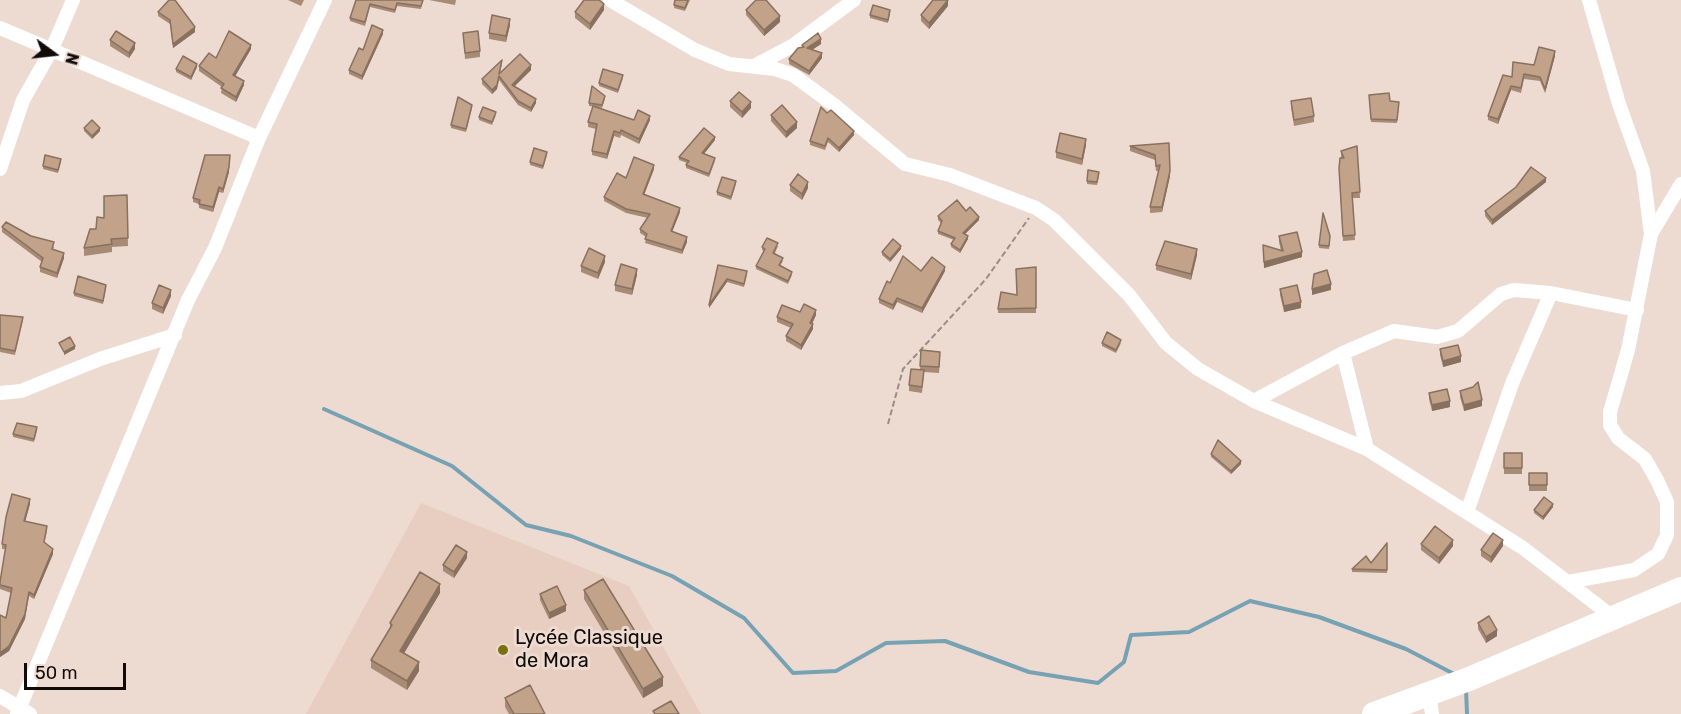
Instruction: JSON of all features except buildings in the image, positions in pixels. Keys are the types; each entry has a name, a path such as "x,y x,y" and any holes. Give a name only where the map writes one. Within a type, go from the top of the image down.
{"highway":[{"path":"1374,714 1433,699 1469,679 1681,589"}],"street":[{"path":"0,169 23,100 52,49 73,0"},
{"path":"0,696 22,712 106,494 188,300 215,248 259,138 325,0"},
{"path":"609,0 695,51 729,64 775,69 807,84 905,164 950,175 1035,208 1054,220 1129,295 1166,343 1198,369 1254,401 1367,449 1467,512 1568,582 1613,617"},
{"path":"753,66 792,46 854,0"},
{"path":"1568,582 1634,570 1658,554 1666,535 1667,502 1657,480 1645,459 1618,438 1610,425 1610,412 1636,310 1651,234 1643,171 1619,104 1589,0"},
{"path":"0,28 259,138"},
{"path":"1651,234 1681,184"},
{"path":"1254,401 1343,353 1394,331 1437,337 1458,331 1501,294 1514,290 1551,293 1636,310"},
{"path":"1467,512 1513,381 1551,293"},
{"path":"0,393 21,391 100,359 175,335"},
{"path":"1343,353 1367,449"}],"path":[{"path":"888,423 903,369 986,279 1035,208"}],"shaded area":[{"name":"Lycée Classique de Mora","path":"421,503 629,586 701,714 306,714"}],"waterway":[{"path":"324,409 452,466 526,525 571,536 672,576 744,618 793,673 836,671 886,643 945,641 1029,672 1098,683 1124,662 1131,635 1189,632 1250,601 1319,617 1406,649 1454,674"},
{"path":"1466,688 1467,714"}],"place":[{"name":"Lycée Classique de Mora","path":"503,650"}]}
